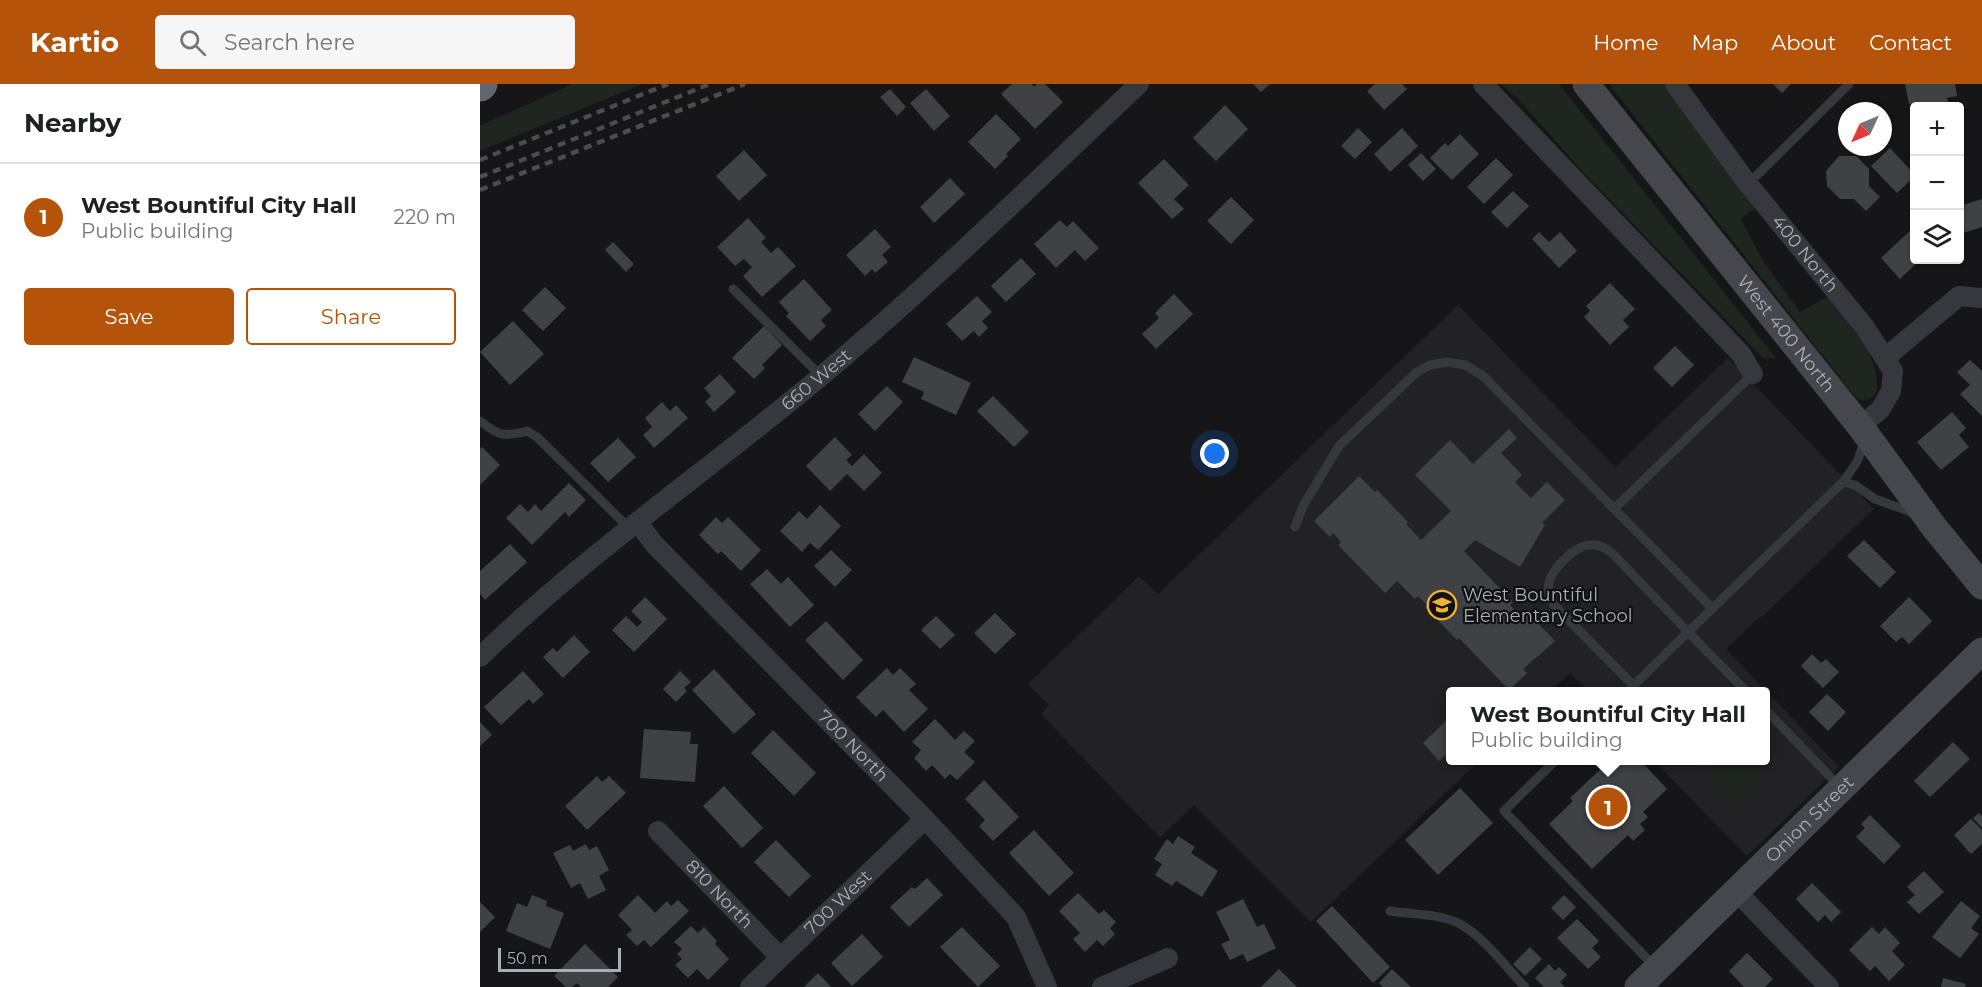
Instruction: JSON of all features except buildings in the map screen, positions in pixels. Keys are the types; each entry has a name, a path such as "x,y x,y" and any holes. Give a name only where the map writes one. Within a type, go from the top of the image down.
{"street":[{"name":"660 West","path":"482,651 557,587 821,376 1011,204 1139,84"},
{"path":"1483,84 1734,346 1753,374"},
{"name":"West 400 North","path":"1586,84 1864,431 1927,517 1982,586"},
{"name":"400 North","path":"1679,86 1748,184 1864,326 1893,371 1891,391 1864,431"},
{"path":"1885,358 1959,296 1982,298"},
{"name":"700 North","path":"634,526 925,819 1016,917 1047,987"},
{"name":"Onion Street","path":"1638,987 1982,651"},
{"name":"700 West","path":"750,987 925,819"},
{"name":"810 North","path":"658,831 780,957"},
{"path":"1736,891 1829,987"},
{"path":"1102,987 1168,958"}],"lane":[{"path":"1748,184 1849,84"},
{"path":"734,289 821,376"},
{"path":"1295,527 1303,506 1339,447 1417,372 1430,365 1447,362 1465,364 1482,375 1712,608"},
{"path":"1615,508 1753,374"},
{"path":"480,421 490,429 508,436 527,431 537,437 634,526"},
{"path":"1631,687 1843,482 1857,462 1864,431"},
{"path":"1843,482 1855,485 1875,499 1927,517"},
{"path":"1629,687 1550,599 1548,588 1551,574 1573,550 1587,544 1607,549 1742,687"},
{"path":"1770,714 1841,788"},
{"path":"1551,765 1504,811 1657,968"},
{"path":"1390,911 1459,923 1477,936 1525,987"}],"shaded area":[{"path":"572,84 642,84 480,151 480,126"},
{"path":"1501,84 1559,84 1776,358 1763,358 1584,173 1519,100"},
{"path":"1609,84 1665,84 1758,206 1741,219 1763,261 1800,312 1828,296 1861,338 1873,362 1876,375 1877,388 1873,397 1867,400 1857,399"},
{"name":"West Bountiful Elementary School","path":"1458,305 1615,467 1728,358 1874,509 1726,649 1762,687 1584,687 1570,673 1554,687 1446,687 1446,765 1475,765 1311,922 1194,805 1160,838 1041,714 1049,705 1028,684 1139,576 1158,594"},
{"name":"West Bountiful Elementary School","path":"1770,695 1839,767 1747,856 1658,765 1770,765"},
{"path":"1764,765 1768,769 1733,802 1698,766"}],"railway":[{"path":"480,160 668,84"},
{"path":"480,177 710,84"},
{"path":"480,190 745,84"}],"place":[{"name":"West Bountiful Elementary School","path":"1442,605"},
{"name":"West Bountiful City Hall","path":"1608,807"}]}
